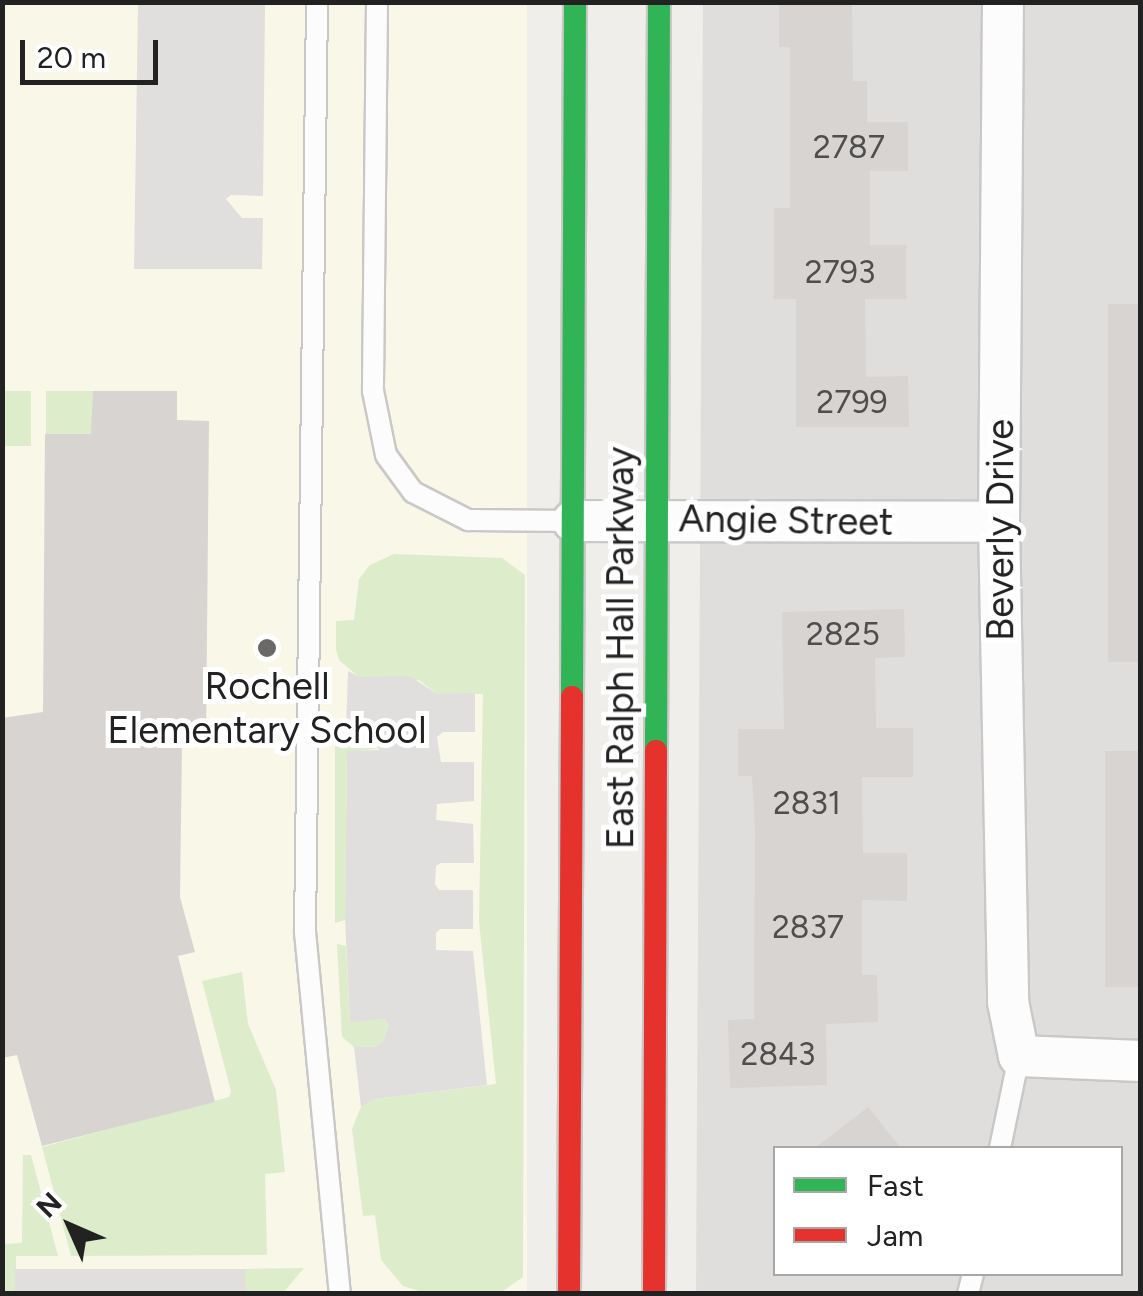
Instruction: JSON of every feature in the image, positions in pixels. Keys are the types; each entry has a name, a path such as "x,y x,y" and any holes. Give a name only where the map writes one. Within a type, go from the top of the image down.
{"main road":[{"name":"East Ralph Hall Parkway","path":"569,1294 574,2"},
{"name":"East Ralph Hall Parkway","path":"654,1294 659,2"}],"street":[{"name":"Beverly Drive","path":"1003,2 1000,522 1008,1002 1020,1056"},
{"name":"Angie Street","path":"573,521 1000,522"},
{"path":"1020,1056 1140,1061"}],"lane":[{"path":"316,2 305,948 340,1294"},
{"path":"377,2 373,391 386,455 414,492 468,520 573,521"},
{"path":"1000,1146 1020,1056"}],"shaded area":[{"name":"Rochell Elementary School","path":"3,3 527,3 527,1294 3,1294"},
{"path":"138,3 265,3 263,196 231,195 226,199 242,218 263,218 262,269 134,269"},
{"path":"703,3 1140,3 1140,1293 696,1293"},
{"path":"348,671 360,677 410,676 437,694 475,693 475,732 443,732 437,737 441,762 474,762 474,801 437,804 436,820 473,824 474,863 441,863 436,866 435,884 439,890 473,890 473,929 440,929 436,933 436,950 473,951 487,1085 376,1099 361,1107 354,1047 374,1047 383,1041 389,1024 384,1019 350,1022 345,917 347,751 378,750 383,742 370,730 346,732"},
{"path":"15,1269 245,1269 245,1293 15,1293"}],"green space":[{"path":"3,391 31,391 31,446 3,446"},
{"path":"46,391 93,391 93,434 46,434"},
{"path":"394,554 502,558 525,575 523,1277 500,1293 419,1291 403,1286 381,1260 375,1215 363,1216 352,1129 361,1107 376,1099 496,1084 479,922 483,694 437,694 419,680 359,677 339,660 336,649 336,621 354,620 359,579 370,565"},
{"path":"351,729 370,730 380,736 383,748 347,752 345,920 335,923 335,746"},
{"path":"337,944 346,946 350,1021 384,1019 389,1024 383,1041 374,1047 354,1047 342,1037"},
{"path":"242,972 248,1024 276,1090 285,1172 265,1174 267,1255 71,1256 42,1147 229,1097 231,1091 202,981"},
{"path":"23,1155 31,1155 58,1256 16,1256 16,1293 3,1293 3,1244 22,1243"},
{"path":"304,1268 283,1293 245,1294 245,1269"}],"building":[{"path":"779,2 852,2 853,81 867,81 867,122 908,122 908,171 870,171 870,245 906,245 906,299 865,299 866,377 908,376 909,427 796,427 796,299 774,299 774,208 790,208 790,47 779,47"},
{"path":"1108,304 1140,304 1140,662 1108,662"},
{"path":"93,391 177,391 177,420 209,421 206,741 182,741 180,897 195,952 178,956 215,1102 42,1146 17,1055 2,1058 2,718 43,712 45,434 91,434"},
{"path":"904,609 905,657 875,658 876,728 913,728 913,777 862,777 863,853 907,853 907,901 862,900 862,975 877,975 878,1022 826,1024 827,1085 730,1088 728,1020 754,1019 755,830 752,776 738,776 738,729 784,729 782,612"},
{"path":"1105,751 1140,751 1140,987 1105,987"},
{"path":"868,1107 899,1146 818,1146"}],"traffic: fast":[{"path":"572,697 575,2"},
{"path":"656,751 659,2"}],"traffic: jam":[{"path":"569,1294 572,697"},
{"path":"654,1294 656,751"}],"place":[{"name":"Rochell Elementary School","path":"267,648"}]}
